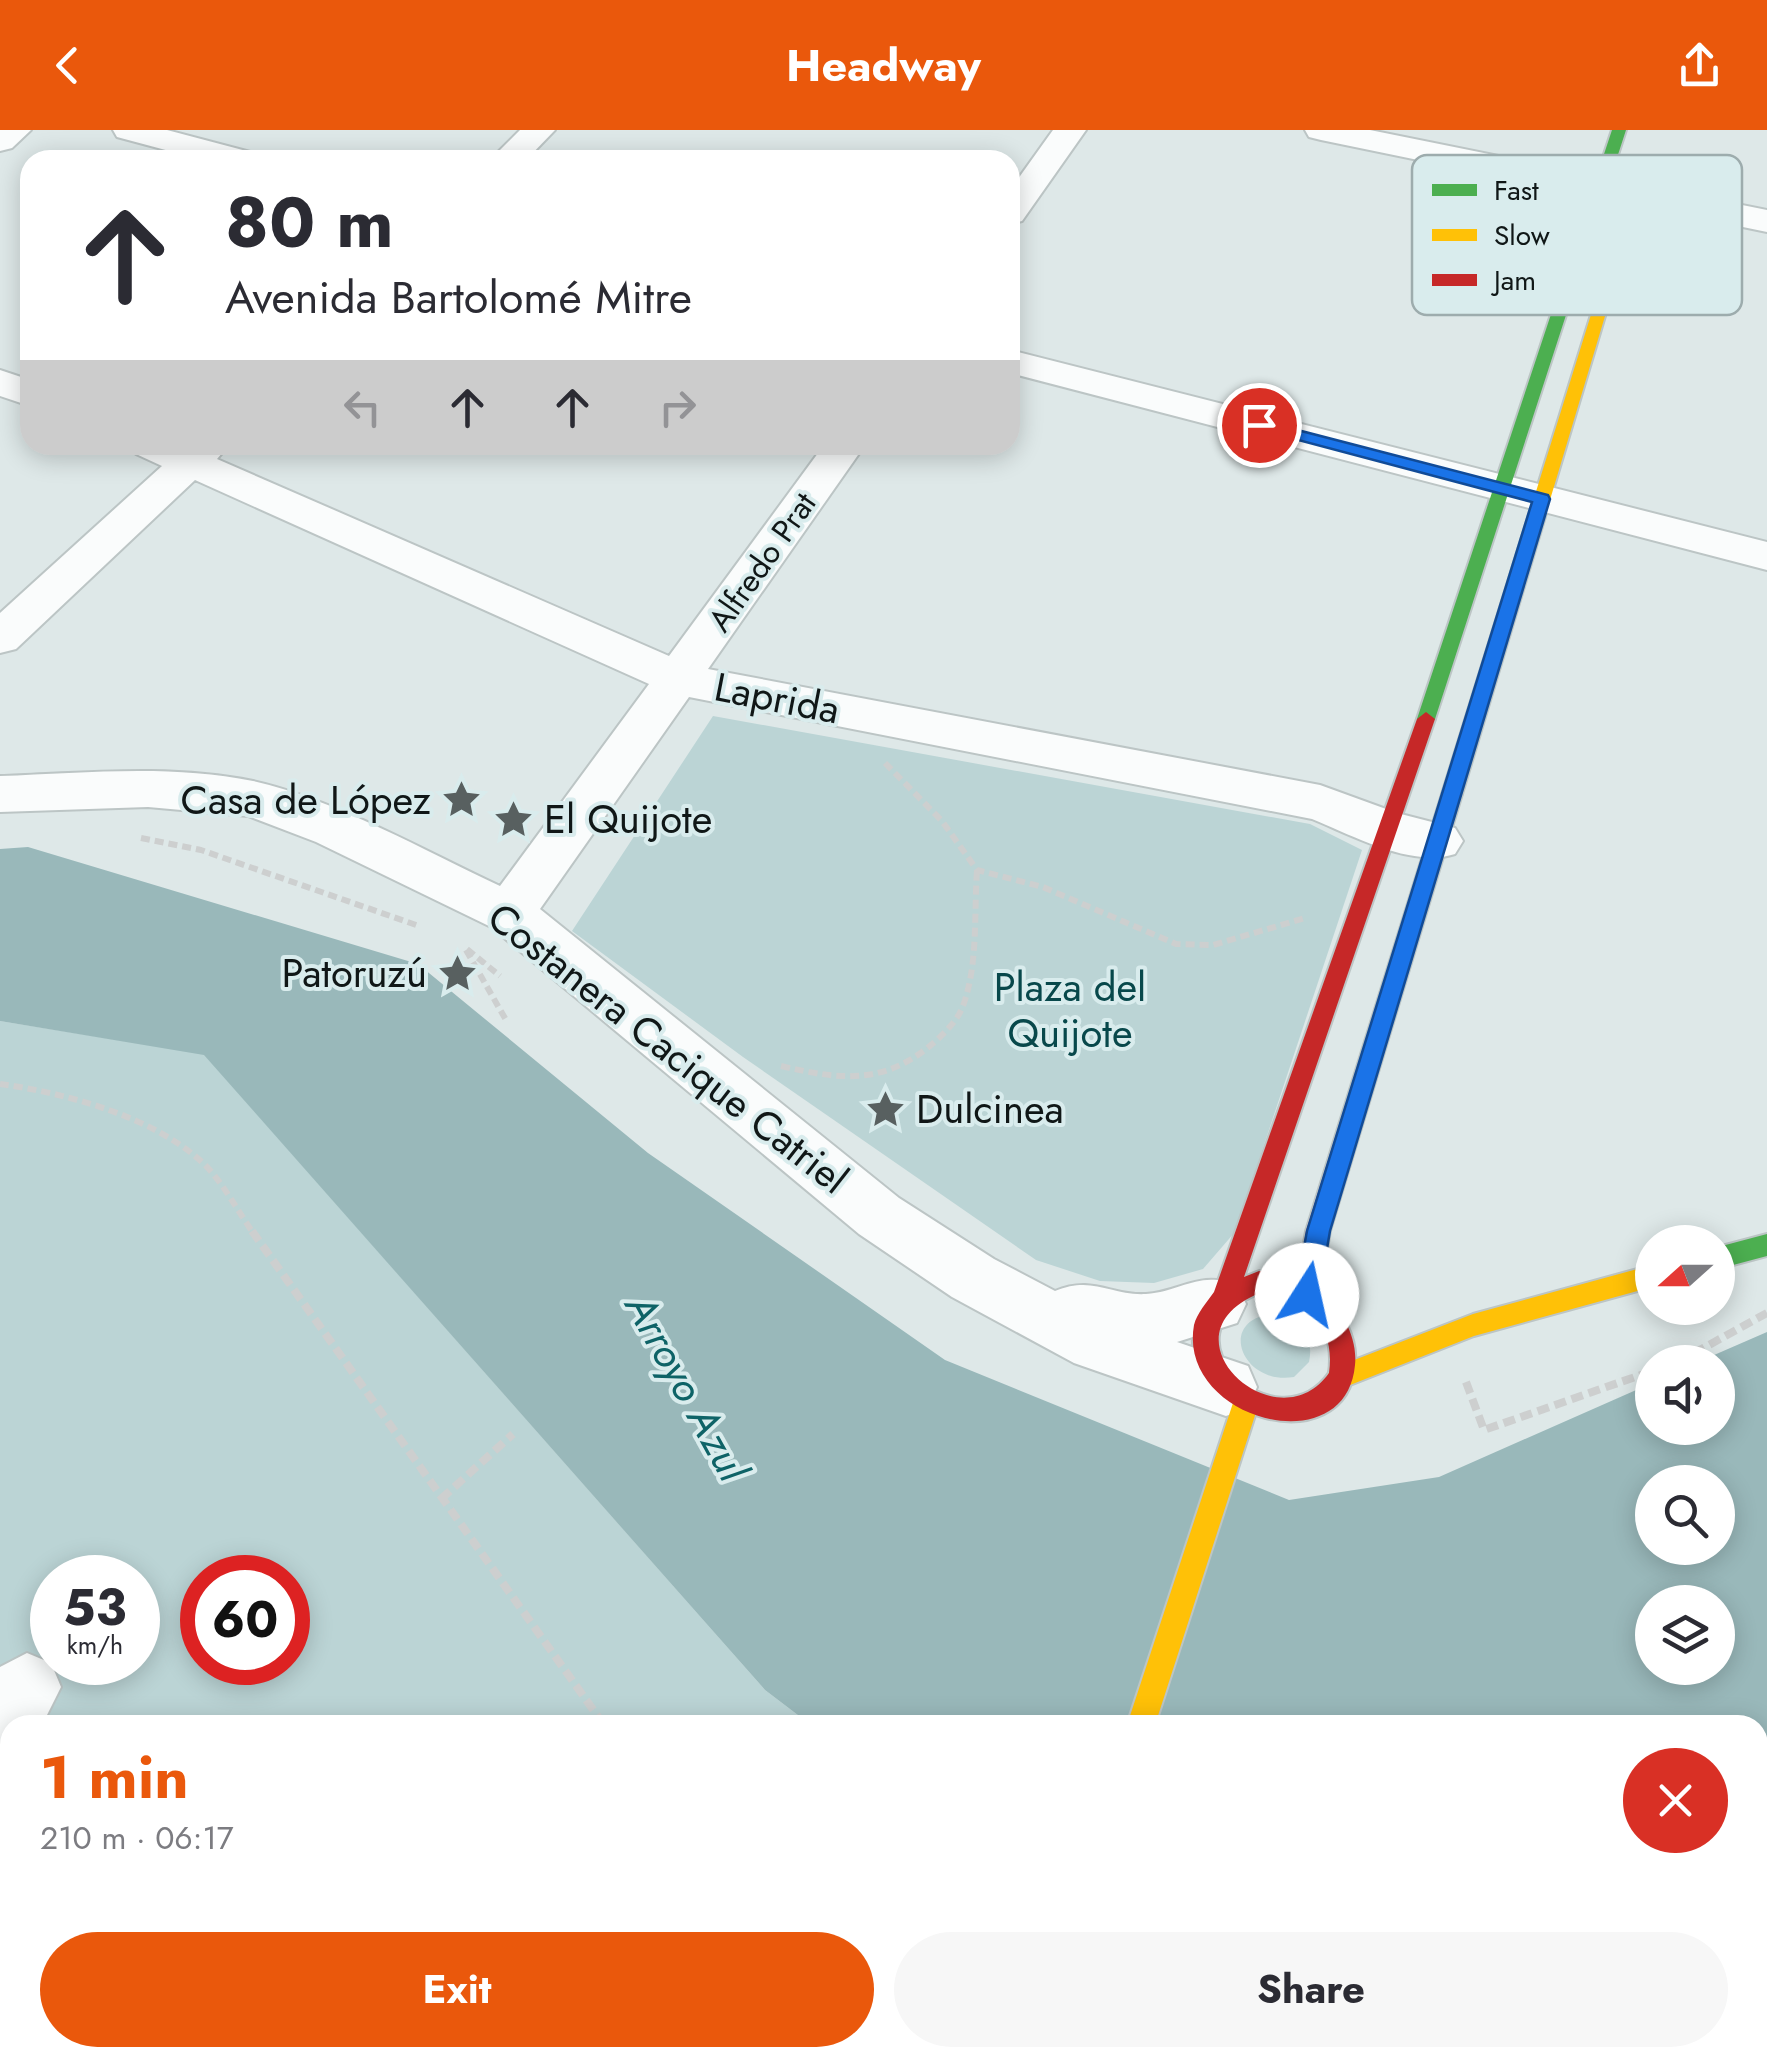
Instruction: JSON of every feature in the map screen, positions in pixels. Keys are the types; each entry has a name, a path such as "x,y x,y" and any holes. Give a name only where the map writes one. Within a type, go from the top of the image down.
{"main road":[{"path":"1610,155 1618,130"},
{"path":"1220,1300 1235,1289 1260,1282 1286,1286 1307,1295 1325,1310 1338,1330 1344,1351 1340,1377 1326,1398 1302,1410 1274,1412 1236,1395 1205,1351 1205,1326 1220,1300 1370,888 1558,315"},
{"path":"1307,1295 1318,1231 1598,315"},
{"path":"1735,1253 1767,1245"},
{"path":"1340,1377 1448,1334 1635,1281"},
{"path":"1144,1715 1230,1456 1236,1395"}],"street":[{"path":"0,141 15,130"},
{"path":"129,130 204,150"},
{"path":"518,150 539,130"},
{"path":"1020,200 1070,130"},
{"path":"1321,130 1446,155"},
{"path":"1742,215 1767,220"},
{"path":"1020,365 1767,556"},
{"path":"0,638 199,455"},
{"name":"Laprida","path":"202,455 679,679 1320,802 1390,830 1438,841"},
{"name":"Alfredo Prat","path":"509,913 839,455"},
{"name":"Costanera Cacique Catriel","path":"0,794 148,789 252,799 333,828 509,913 879,1216 973,1278 1094,1342 1236,1395"},
{"name":"Costanera Cacique Catriel","path":"973,1278 1082,1312 1145,1322 1220,1300"}],"path":[{"path":"698,1067 743,1056 828,1078 879,1077 917,1059 958,1018 968,978 977,870 942,821 868,746 842,710"},
{"path":"124,835 201,850 424,928"},
{"path":"977,870 1044,886 1176,944 1213,945 1232,940 1326,912 1370,888"},
{"path":"449,940 466,948 512,985"},
{"path":"466,948 477,974 506,1020"},
{"path":"0,1084 78,1098 120,1114 173,1141 205,1165 597,1715"},
{"path":"1709,1345 1767,1313"},
{"path":"1448,1334 1484,1430 1635,1377"},
{"path":"441,1499 513,1434"}],"green space":[{"name":"Plaza del Quijote","path":"713,716 1310,824 1362,850 1235,1232 1203,1269 1154,1283 1100,1281 1036,1260 743,1057 572,931"},
{"path":"0,1021 204,1054 765,1690 798,1715 0,1715"},
{"path":"1274,1314 1297,1324 1307,1336 1309,1362 1294,1377 1260,1372 1242,1350 1245,1327 1256,1318"}],"water":[{"name":"Arroyo Azul","path":"28,847 418,964 648,1153 945,1360 1289,1500 1439,1477 1635,1391 1635,1445 1735,1445 1735,1346 1767,1332 1767,1715 798,1715 765,1690 204,1055 0,1021 0,849"}],"traffic: fast":[{"path":"1611,155 1619,130"},
{"path":"1426,719 1558,315"},
{"path":"1735,1253 1767,1245"}],"traffic: slow":[{"path":"1452,794 1598,315"},
{"path":"1340,1377 1473,1325 1635,1281"},
{"path":"1144,1715 1246,1403"}],"traffic: jam":[{"path":"1225,1297 1426,719"},
{"path":"1307,1295 1318,1231 1452,794"},
{"path":"1259,1282 1304,1293 1324,1310 1338,1334 1341,1373 1336,1385 1315,1405 1288,1412 1261,1406 1236,1392 1216,1372 1205,1348 1207,1323 1224,1299 1259,1282"}],"place":[{"name":"Casa de López","path":"461,800"},
{"name":"El Quijote","path":"514,819"},
{"name":"Patoruzú","path":"457,973"},
{"name":"Dulcinea","path":"886,1109"}],"route":[{"path":"1259,425 1542,499 1318,1231 1307,1295"}]}
